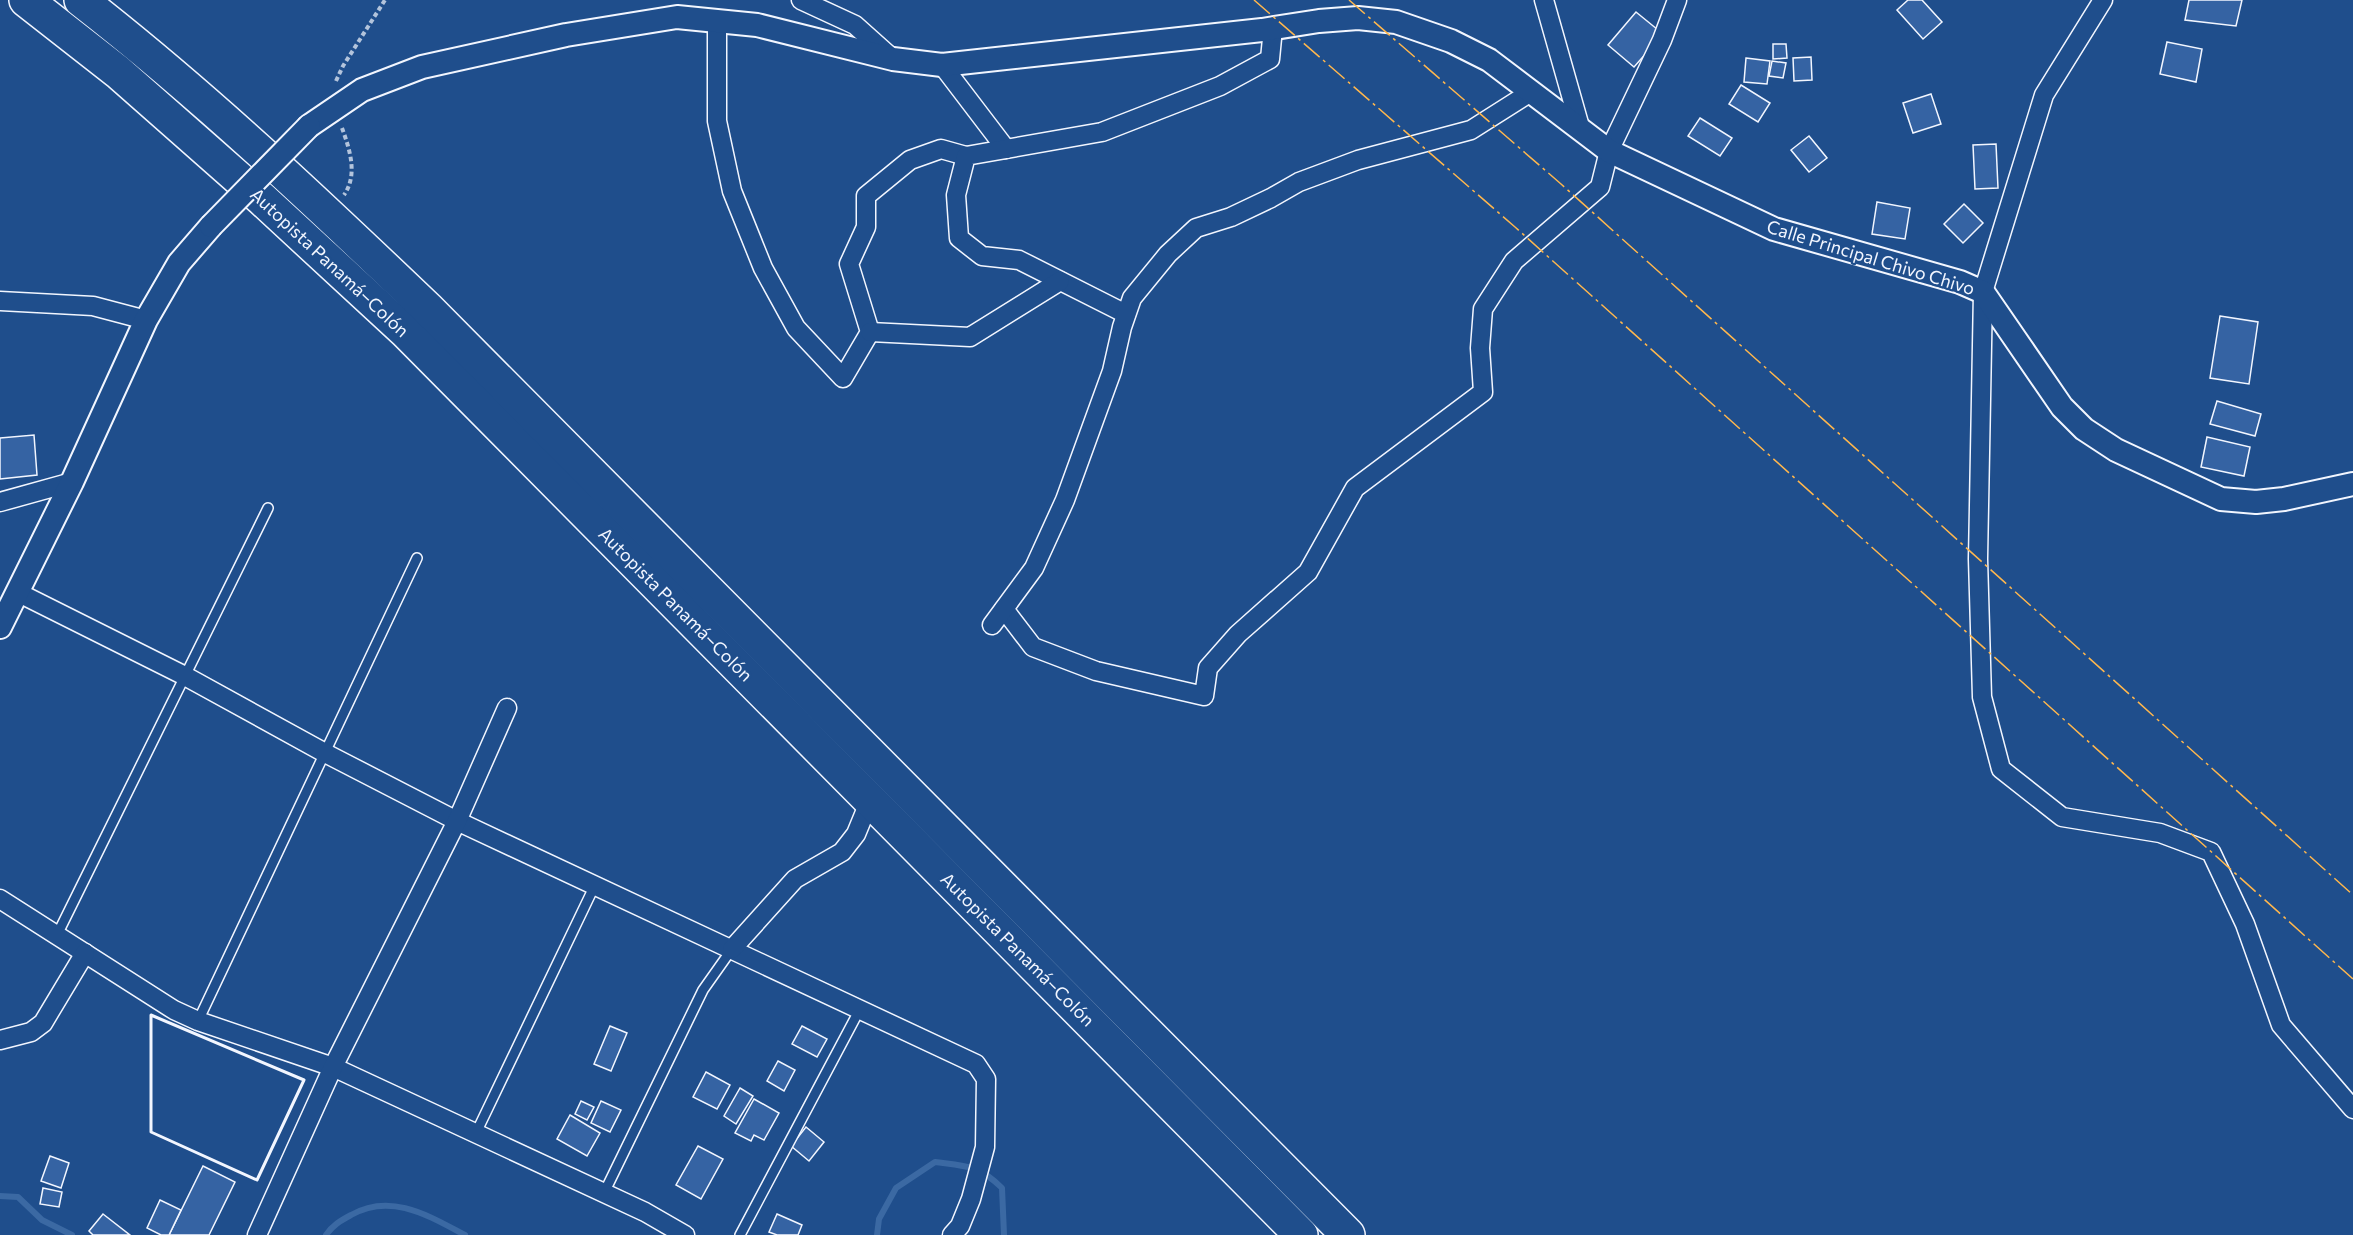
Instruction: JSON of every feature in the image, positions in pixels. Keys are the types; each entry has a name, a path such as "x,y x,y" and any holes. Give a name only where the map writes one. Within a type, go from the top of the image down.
{"highway":[{"name":"Autopista Panamá–Colón","path":"26,0 118,72 262,199 406,332 1300,1235"},
{"name":"Autopista Panamá–Colón","path":"81,0 143,48 326,212 436,316 1348,1235"}],"street":[{"path":"801,0 855,25 893,59"},
{"path":"1544,0 1580,128"},
{"path":"1004,609 1033,647 1096,671 1204,696 1208,668 1238,634 1308,572 1355,488 1483,393 1480,348 1483,309 1514,261 1600,187 1609,151 1662,40 1677,0"},
{"path":"2103,0 2044,95 1983,292 1978,559 1982,697 2001,770 2062,817 2160,833 2211,852 2245,924 2281,1025 2353,1108"},
{"name":"Calle Principal Chivo Chivo","path":"0,627 72,482 146,320 179,263 211,226 321,118 362,90 433,64 566,35 677,16 757,25 893,59 942,65 1319,21 1358,18 1396,22 1451,41 1489,60 1609,151 1774,229 1960,282 1983,292 2062,407 2084,429 2116,450 2221,499 2256,502 2284,499 2353,484"},
{"path":"717,21 717,121 732,191 763,268 796,328 843,378 870,332 849,264 866,227 866,196 910,160 941,149 966,156 1102,132 1220,86 1270,59 1273,28"},
{"path":"942,65 1006,149"},
{"path":"992,625 1034,568 1065,500 1112,371 1132,298 1168,255 1196,228 1231,217 1299,182 1358,160 1471,129 1531,92"},
{"path":"966,156 956,195 959,238 982,256 1019,260 1126,314"},
{"path":"870,332 970,337 1060,281"},
{"path":"0,301 93,306 146,320"},
{"path":"0,502 72,482"},
{"path":"17,592 185,676 325,753 457,820 976,1064 986,1079 985,1147 971,1199 960,1226 952,1235"},
{"path":"256,1235 333,1067 457,820 507,708"},
{"path":"732,949 795,879 842,852 856,834 870,800"},
{"path":"0,899 174,1010 198,1021 333,1067 645,1212 685,1235"},
{"path":"0,1040 32,1032 43,1023 85,953"}],"lane":[{"path":"57,935 268,508"},
{"path":"198,1021 417,558"},
{"path":"476,1133 595,885"},
{"path":"604,1193 703,990 732,949"},
{"path":"740,1235 860,1009"}],"path":[{"path":"326,212 342,198 351,184 350,152 321,118 343,66 385,0"}],"building":[{"path":"1908,0 1922,0 1942,22 1923,39 1897,10"},
{"path":"2189,0 2242,0 2236,26 2185,20"},
{"path":"1636,12 1663,34 1634,67 1608,45"},
{"path":"2167,42 2202,49 2196,82 2160,74"},
{"path":"1773,44 1786,44 1787,58 1773,59"},
{"path":"1811,57 1812,80 1794,81 1793,58"},
{"path":"1746,58 1770,61 1767,84 1744,82"},
{"path":"1772,61 1786,63 1783,78 1769,76"},
{"path":"1741,85 1770,103 1758,122 1729,104"},
{"path":"1931,94 1941,124 1913,133 1903,103"},
{"path":"1700,118 1732,138 1720,156 1688,136"},
{"path":"1809,136 1827,158 1809,172 1791,150"},
{"path":"1996,144 1998,188 1975,189 1973,145"},
{"path":"1877,202 1910,208 1905,239 1872,234"},
{"path":"1964,204 1983,223 1963,243 1944,224"},
{"path":"2220,316 2258,322 2249,384 2210,378"},
{"path":"2217,401 2261,414 2255,436 2210,424"},
{"path":"34,435 37,475 0,479 0,438"},
{"path":"2207,437 2250,447 2244,476 2201,467"},
{"path":"610,1026 627,1033 611,1071 594,1064"},
{"path":"802,1026 827,1039 817,1057 792,1044"},
{"path":"778,1061 795,1070 784,1091 767,1081"},
{"path":"706,1072 730,1085 717,1109 693,1097"},
{"path":"740,1088 753,1096 736,1124 724,1116"},
{"path":"754,1099 779,1113 764,1140 754,1135 751,1141 735,1133"},
{"path":"581,1101 594,1107 587,1120 575,1114"},
{"path":"601,1101 621,1110 610,1132 591,1123"},
{"path":"570,1115 600,1133 587,1156 557,1139"},
{"path":"806,1127 824,1142 809,1161 791,1146"},
{"path":"698,1146 723,1159 701,1199 676,1185"},
{"path":"50,1156 69,1163 61,1188 41,1181"},
{"path":"203,1166 235,1182 209,1235 169,1235"},
{"path":"43,1188 62,1192 59,1207 40,1204"},
{"path":"160,1200 181,1210 169,1235 161,1235 147,1228"},
{"path":"103,1214 130,1235 93,1235 89,1231"},
{"path":"777,1214 802,1225 798,1235 777,1235 769,1232"}],"waterway":[{"path":"877,1235 879,1219 896,1188 935,1162 979,1171 1002,1188 1004,1235"},
{"path":"0,1196 18,1197 42,1220 72,1235"},
{"path":"326,1235 331,1228 351,1215 366,1208 381,1206 410,1209 465,1235"}],"wall":[{"path":"151,1015 304,1080 257,1180 151,1132 151,1015"}],"power":[{"path":"1254,0 1515,227 2353,979"},
{"path":"1349,0 1561,184 2353,895"}]}
